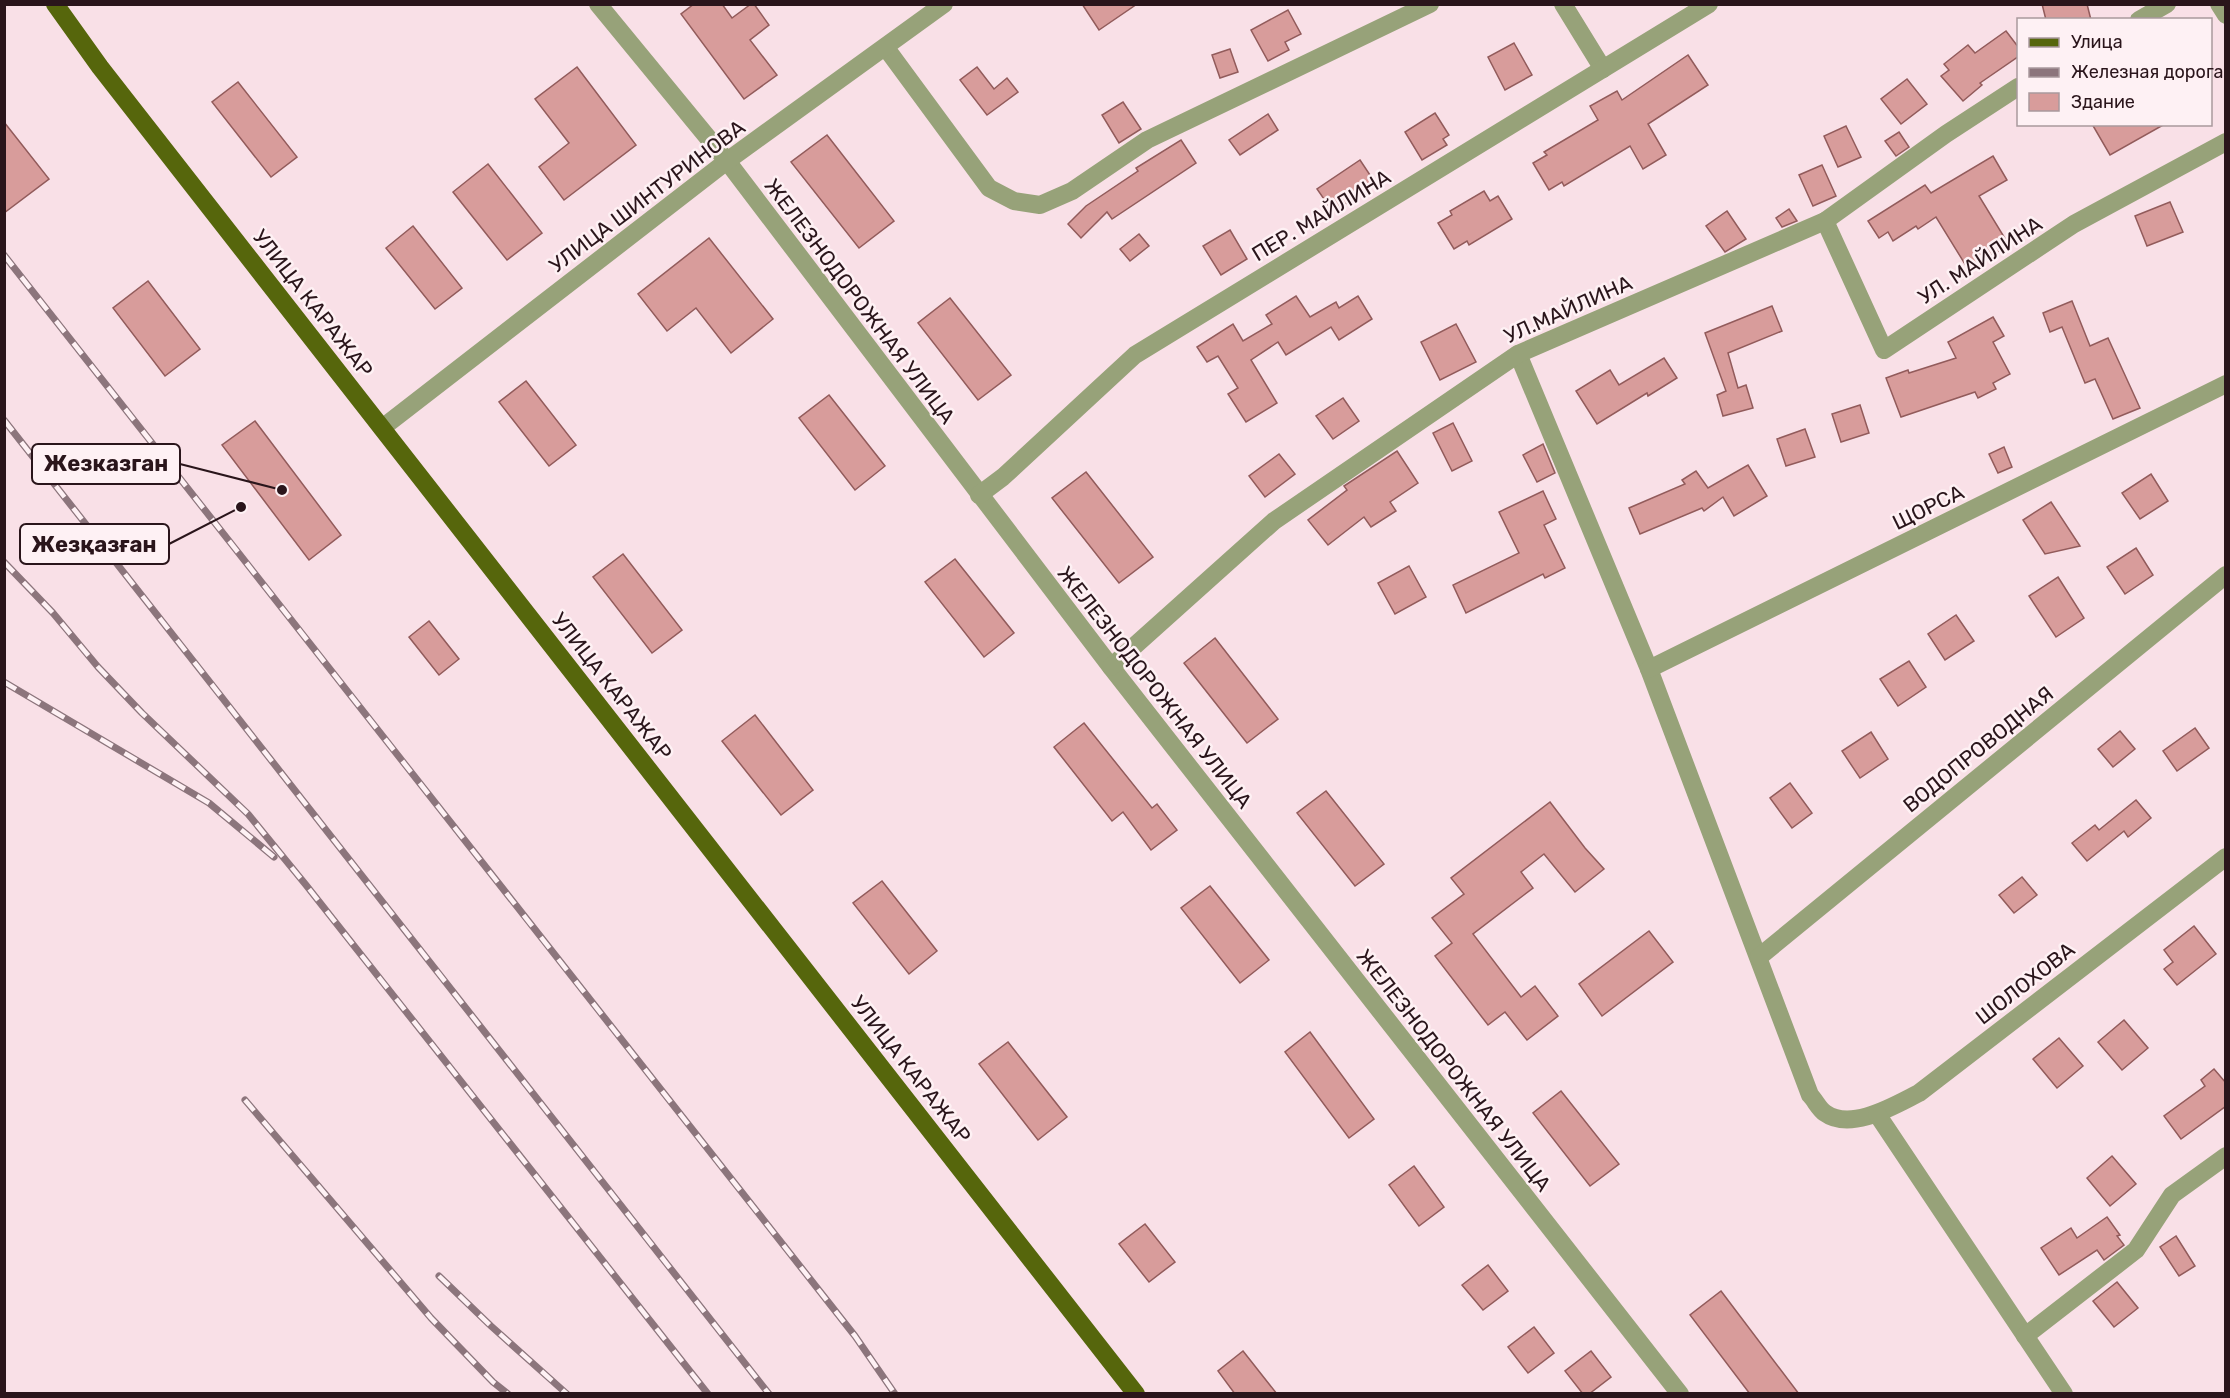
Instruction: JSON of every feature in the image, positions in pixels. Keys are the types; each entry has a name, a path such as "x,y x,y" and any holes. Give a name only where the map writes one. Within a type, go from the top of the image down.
{"main road":[{"name":"УЛИЦА КАРАЖАР","path":"55,4 100,67 1136,1394"}],"street":[{"name":"ЖЕЛЕЗНОДОРОЖНАЯ УЛИЦА","path":"598,4 727,161 1111,667 1680,1394"},
{"name":"УЛИЦА ШИНТУРИНОВА","path":"382,428 727,161 944,4"},
{"path":"886,48 989,188 1014,201 1040,205 1072,191 1147,140 1430,4"},
{"path":"1563,4 1603,69"},
{"name":"ПЕР. МАЙЛИНА","path":"979,495 1003,477 1135,355 1709,4"},
{"path":"2142,18 2167,4"},
{"path":"2219,4 2226,15"},
{"name":"УЛ.МАЙЛИНА","path":"1111,667 1274,521 1518,354 1825,221 1946,134 2017,88"},
{"name":"УЛ. МАЙЛИНА","path":"1825,221 1884,350 2074,224 2226,141"},
{"path":"1518,354 1649,669 1759,957"},
{"name":"ЩОРСА","path":"1649,669 2226,384"},
{"name":"ВОДОПРОВОДНАЯ","path":"1759,957 2226,575"},
{"name":"ШОЛОХОВА","path":"1759,957 1810,1095 1825,1113 1840,1120 1877,1114 1919,1093 2226,857"},
{"path":"1877,1114 2064,1394"},
{"path":"2025,1336 2136,1250 2172,1195 2226,1156"}],"building":[{"path":"694,4 722,4 732,18 754,4 769,25 750,40 777,75 744,99 681,14"},
{"path":"1082,4 1137,4 1099,30"},
{"path":"2042,4 2087,4 2090,18 2046,18"},
{"path":"1288,10 1301,34 1285,42 1289,50 1268,61 1251,30"},
{"path":"2006,31 2017,45 2017,57 1980,83 1982,85 1963,101 1941,76 1949,70 1944,64 1968,45 1975,53"},
{"path":"1514,43 1532,75 1505,90 1488,57"},
{"path":"1230,49 1238,72 1220,78 1212,55"},
{"path":"1688,55 1708,85 1648,124 1666,155 1643,169 1630,146 1564,186 1562,182 1549,190 1533,163 1547,155 1544,152 1598,120 1590,106 1617,91 1622,100"},
{"path":"577,67 636,145 564,200 539,167 569,143 535,99"},
{"path":"977,67 994,89 1007,78 1018,92 987,115 960,80"},
{"path":"1907,79 1927,104 1901,124 1881,99"},
{"path":"238,82 297,157 271,177 212,102"},
{"path":"1123,102 1141,129 1119,143 1102,115"},
{"path":"1435,113 1449,135 1443,139 1447,145 1422,160 1405,132"},
{"path":"1268,114 1278,130 1240,155 1229,140"},
{"path":"4,122 49,179 4,213"},
{"path":"1846,126 1861,157 1838,167 1824,136"},
{"path":"2093,126 2161,126 2110,155"},
{"path":"1899,132 1909,147 1896,156 1885,141"},
{"path":"827,135 894,221 859,248 791,162"},
{"path":"1181,140 1196,163 1112,219 1107,212 1081,238 1068,224 1086,206 1138,171 1136,168"},
{"path":"1993,156 2007,180 1979,196 2009,245 1968,269 1936,217 1918,229 1916,226 1893,241 1888,232 1879,238 1868,221 1925,185 1931,193"},
{"path":"1360,160 1376,184 1333,212 1317,189"},
{"path":"488,164 542,233 507,260 453,192"},
{"path":"1822,165 1836,196 1813,206 1799,175"},
{"path":"1484,191 1490,201 1498,196 1512,219 1469,245 1467,241 1454,249 1438,223 1452,215 1450,211"},
{"path":"2170,202 2183,232 2147,246 2135,216"},
{"path":"1789,209 1797,221 1782,227 1776,218"},
{"path":"1727,211 1746,239 1725,252 1706,226"},
{"path":"413,226 462,288 435,309 386,248"},
{"path":"1230,230 1247,259 1221,275 1203,246"},
{"path":"1139,234 1149,246 1130,261 1120,249"},
{"path":"709,238 773,319 731,353 696,308 667,331 638,294"},
{"path":"148,281 200,349 165,376 113,308"},
{"path":"1296,296 1310,317 1336,302 1339,308 1358,296 1372,319 1339,340 1331,327 1286,355 1278,342 1251,360 1277,403 1246,422 1228,394 1238,388 1218,356 1207,362 1197,347 1233,324 1243,341 1272,324 1266,315"},
{"path":"950,298 1011,375 978,400 918,323"},
{"path":"2072,301 2090,346 2108,338 2140,408 2113,419 2095,379 2085,383 2062,327 2050,332 2043,313"},
{"path":"1772,306 1782,331 1728,353 1738,388 1746,385 1753,408 1723,416 1717,395 1726,391 1705,333"},
{"path":"1993,317 2004,336 1993,342 2010,374 1993,383 1996,389 1978,398 1975,392 1901,417 1886,378 1956,358 1948,342"},
{"path":"1456,324 1476,362 1440,380 1421,342"},
{"path":"1664,358 1677,378 1648,396 1647,393 1597,424 1576,391 1610,370 1619,385"},
{"path":"526,381 576,445 549,466 499,402"},
{"path":"829,395 885,466 855,490 799,418"},
{"path":"1343,398 1359,421 1333,439 1316,416"},
{"path":"1860,405 1869,433 1841,442 1832,414"},
{"path":"255,421 341,535 309,560 222,445"},
{"path":"1453,423 1472,461 1452,471 1433,433"},
{"path":"1805,429 1815,457 1786,466 1777,439"},
{"path":"1543,444 1555,473 1537,482 1523,455"},
{"path":"2004,447 2012,467 1998,473 1989,454"},
{"path":"1397,451 1418,483 1390,502 1396,511 1371,527 1364,517 1328,545 1308,520 1347,490 1344,486"},
{"path":"1279,454 1295,474 1265,497 1249,476"},
{"path":"1748,465 1767,496 1734,516 1723,497 1704,511 1702,508 1640,534 1629,508 1685,484 1682,480 1696,471 1708,488"},
{"path":"1086,472 1153,557 1119,583 1052,498"},
{"path":"2151,474 2168,501 2140,519 2122,493"},
{"path":"1543,491 1556,519 1544,525 1565,568 1545,578 1543,574 1466,613 1453,585 1519,553 1499,512"},
{"path":"2051,502 2080,546 2045,554 2023,520"},
{"path":"2136,548 2153,575 2125,594 2107,567"},
{"path":"623,554 682,630 652,653 593,577"},
{"path":"955,559 1014,633 984,657 925,582"},
{"path":"1409,566 1426,597 1395,614 1378,583"},
{"path":"2058,577 2084,618 2056,637 2029,596"},
{"path":"1956,615 1974,641 1945,660 1928,634"},
{"path":"429,621 459,659 439,675 409,637"},
{"path":"1215,638 1278,719 1247,743 1184,663"},
{"path":"1909,661 1926,687 1898,706 1880,679"},
{"path":"755,715 813,790 781,815 722,741"},
{"path":"1084,723 1152,808 1157,804 1177,830 1151,850 1123,812 1112,821 1054,747"},
{"path":"2195,728 2209,748 2177,771 2163,751"},
{"path":"2120,731 2135,749 2113,767 2098,749"},
{"path":"1871,732 1888,759 1860,778 1842,751"},
{"path":"1790,783 1812,813 1792,828 1770,798"},
{"path":"1326,791 1384,864 1355,886 1297,813"},
{"path":"2136,800 2151,818 2128,837 2124,831 2087,861 2072,843 2095,825 2099,830"},
{"path":"1550,802 1604,869 1575,892 1544,854 1521,872 1533,888 1473,934 1521,997 1535,986 1558,1016 1527,1040 1505,1012 1488,1025 1435,956 1452,943 1432,918 1464,894 1451,878"},
{"path":"2022,877 2037,895 2014,913 1999,895"},
{"path":"882,881 937,951 909,974 853,903"},
{"path":"1210,886 1269,960 1240,983 1181,908"},
{"path":"2194,926 2216,954 2177,985 2164,969 2173,962 2164,950"},
{"path":"1649,931 1673,962 1602,1016 1579,984"},
{"path":"2124,1020 2148,1048 2122,1070 2098,1042"},
{"path":"1310,1032 1374,1119 1349,1138 1285,1052"},
{"path":"2059,1038 2083,1066 2057,1088 2033,1059"},
{"path":"1008,1042 1067,1117 1038,1140 979,1064"},
{"path":"2214,1069 2226,1083 2226,1106 2181,1139 2164,1116 2205,1086 2201,1080"},
{"path":"1561,1091 1619,1164 1590,1186 1533,1113"},
{"path":"2112,1156 2136,1184 2110,1206 2087,1178"},
{"path":"1414,1166 1444,1207 1419,1226 1389,1185"},
{"path":"2107,1217 2124,1245 2104,1260 2097,1250 2059,1275 2041,1248 2071,1228 2077,1238"},
{"path":"1145,1224 1175,1262 1149,1282 1119,1244"},
{"path":"2176,1236 2195,1266 2179,1276 2160,1247"},
{"path":"1488,1265 1508,1291 1483,1310 1462,1285"},
{"path":"2117,1282 2138,1308 2114,1327 2093,1301"},
{"path":"1721,1291 1799,1394 1750,1394 1690,1315"},
{"path":"1534,1327 1554,1353 1528,1373 1508,1347"},
{"path":"1243,1351 1277,1394 1235,1394 1218,1371"},
{"path":"1591,1351 1611,1377 1589,1394 1583,1394 1565,1371"}],"railway":[{"path":"4,255 855,1336 895,1394"},
{"path":"4,420 769,1394"},
{"path":"4,562 142,713 248,814 708,1394"},
{"path":"4,682 209,803 274,857"},
{"path":"245,1100 431,1318 493,1382 508,1394"},
{"path":"439,1276 567,1394"}],"place":[{"name":"Жезказган","path":"282,490"},
{"name":"Жезқазған","path":"241,507"}]}
